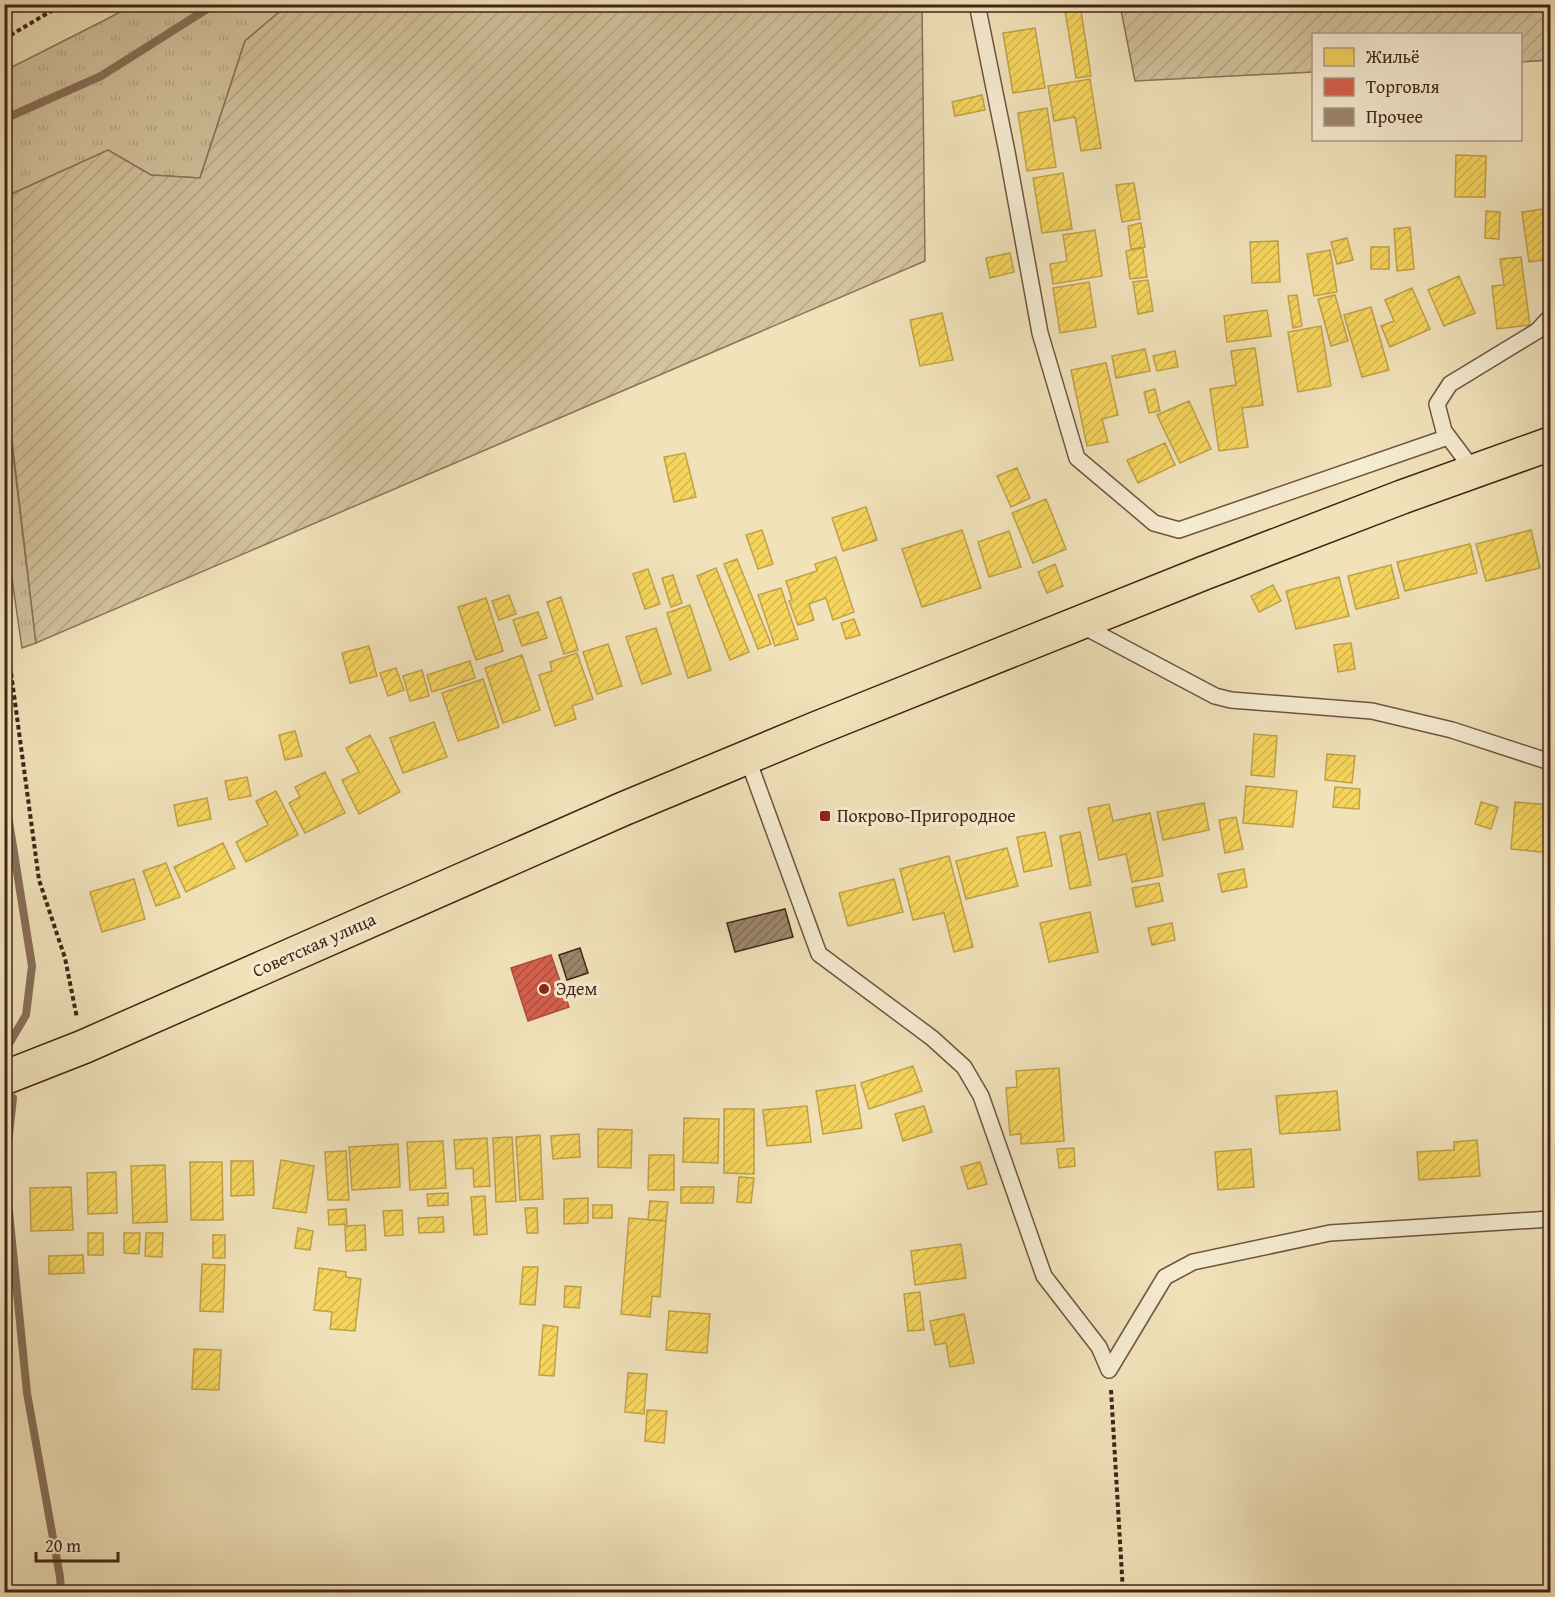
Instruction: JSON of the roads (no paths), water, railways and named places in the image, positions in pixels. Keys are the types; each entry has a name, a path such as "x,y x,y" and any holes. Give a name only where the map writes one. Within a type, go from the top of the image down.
{"main road":[{"name":"Советская улица","path":"4,1078 83,1047 623,809 747,757 1402,497 1551,444"}],"lane":[{"path":"977,4 1008,153 1040,333 1077,458 1154,523 1179,530 1448,437"},
{"path":"1474,471 1444,431 1437,404 1450,384 1537,331 1551,317"},
{"path":"1079,624 1215,696 1231,700 1372,711 1452,730 1551,762"},
{"path":"747,757 819,954 932,1038 964,1067 981,1096 1044,1276 1099,1347 1109,1370 1165,1277 1193,1262 1330,1233 1551,1219"}],"waterway":[{"path":"4,119 101,76 215,4"},
{"path":"4,790 32,966 26,1015 6,1049"},
{"path":"13,1098 5,1171 27,1393 61,1592"}],"place":[{"name":"Покрово-Пригородное","path":"825,816"},
{"name":"Эдем","path":"544,989"}]}
